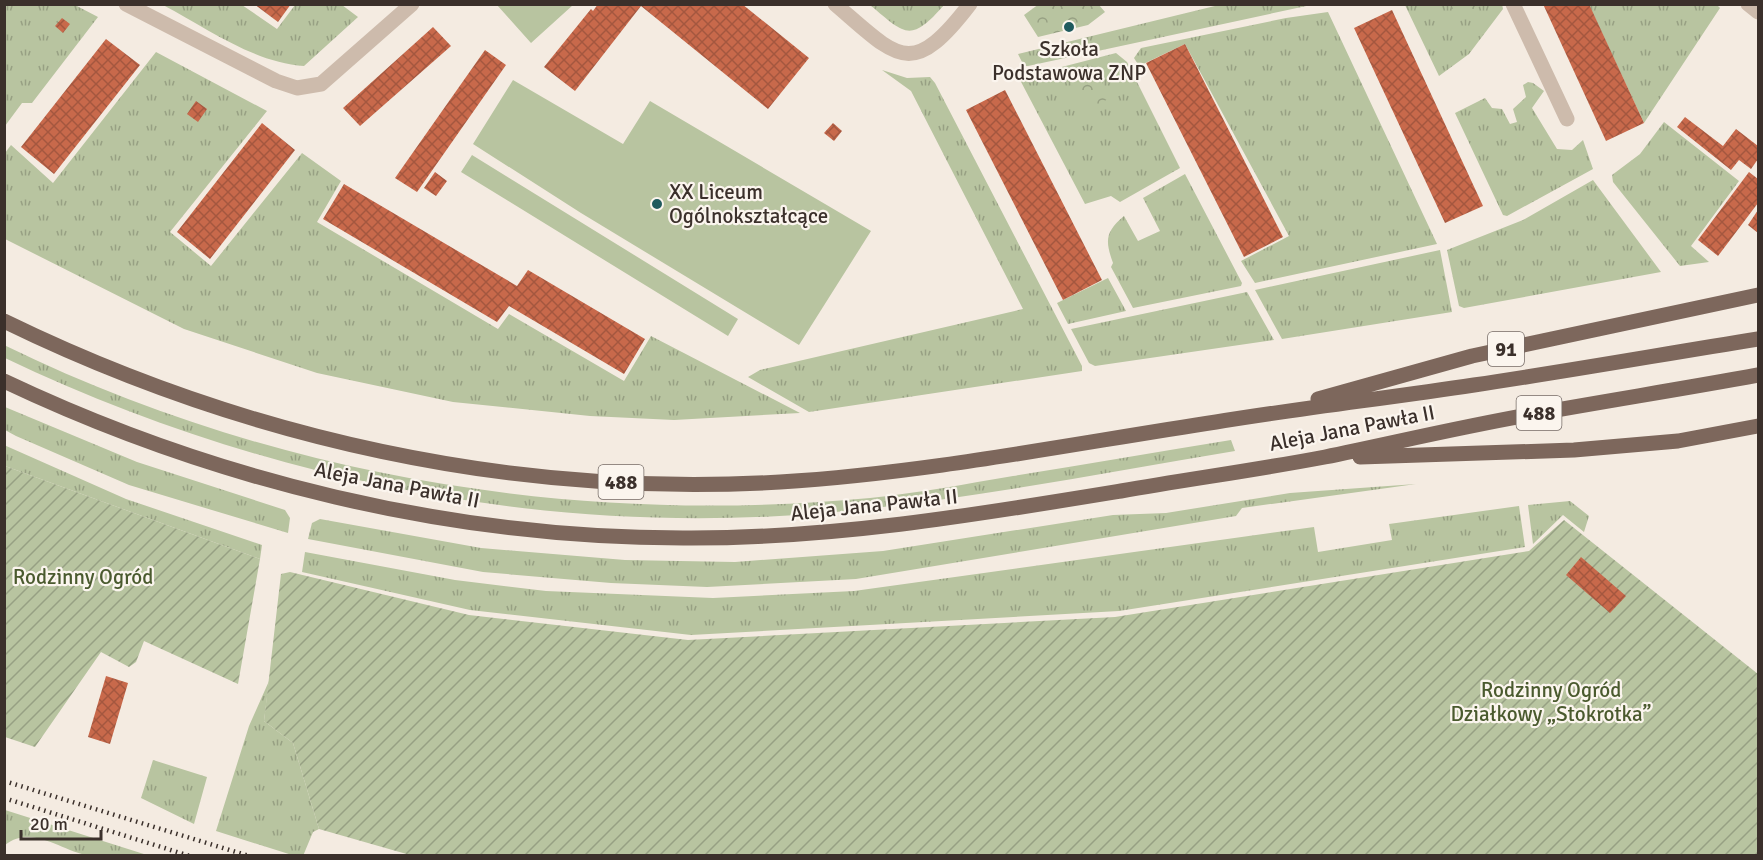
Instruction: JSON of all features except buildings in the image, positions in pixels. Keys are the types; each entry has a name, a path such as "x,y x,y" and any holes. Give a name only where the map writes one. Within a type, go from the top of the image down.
{"main road":[{"name":"91","path":"1257,416 1472,357 1758,295"},
{"name":"Aleja Jana Pawła II","path":"4,321 134,378 253,419 335,441 424,460 559,479 724,484 854,476 1475,385 1758,339"},
{"name":"Aleja Jana Pawła II","path":"4,381 133,436 247,474 308,490 449,518 627,537 740,537 874,529 1321,458 1524,416 1758,375"},
{"path":"1321,458 1522,454 1678,441 1758,426"}],"street":[{"path":"126,4 276,81 297,88 321,84 412,4"},
{"path":"835,4 890,51 909,55 921,53 935,45 970,4"},
{"path":"1513,4 1567,119"},
{"path":"1748,4 1758,12"}],"green space":[{"path":"1039,4 1099,5 1105,12 1088,25 1038,37 1024,15"},
{"path":"1502,4 1503,9 1469,54 1439,76 1405,5"},
{"path":"1716,4 1720,8 1644,123 1589,5"},
{"path":"5,5 75,5 98,17 32,103 22,103 5,126"},
{"path":"163,5 242,5 277,29 295,5 342,5 358,17 304,66 285,63 249,51"},
{"path":"497,5 573,5 531,43"},
{"path":"870,5 944,5 923,26 915,30 907,30 892,23"},
{"path":"1219,5 1311,5 1028,66 1024,66 1018,54"},
{"path":"1450,5 1483,5 1456,18"},
{"path":"1328,12 1437,244 1255,283 1241,261 1289,236 1185,44 1139,66 1134,58 1141,48 1286,18"},
{"path":"156,52 267,111 170,232 211,266 302,153 341,181 317,222 498,329 509,314 624,381 651,336 800,413 674,420 590,416 453,402 317,373 184,329 5,239 5,153 11,145 53,183"},
{"path":"1116,53 1127,62 1180,168 1120,202 1111,196 1085,204 1019,78"},
{"path":"1094,66 1110,98 1086,111 1069,80"},
{"path":"882,70 907,78 930,77 935,83 1082,366 1082,371 809,412 748,377 760,370 1023,309 911,91"},
{"path":"513,80 623,144 650,101 871,231 799,345 581,213 473,144"},
{"path":"1528,82 1544,91 1532,108 1557,149 1572,150 1583,140 1593,169 1507,216 1503,215 1455,113 1485,98 1492,108 1502,109 1510,124 1517,122 1513,109 1526,97 1523,85"},
{"path":"1664,122 1739,181 1691,246 1709,262 1680,266 1613,182 1612,175 1640,154"},
{"path":"472,155 738,319 728,336 461,172"},
{"path":"1185,174 1242,283 1241,286 1133,308 1111,267 1113,263 1108,237 1113,227 1124,216 1138,241 1160,231 1143,198"},
{"path":"1593,180 1661,272 1464,308 1459,306 1447,250 1523,220"},
{"path":"1440,250 1452,312 1282,339 1255,290"},
{"path":"1108,278 1126,311 1068,324 1057,303"},
{"path":"1247,292 1274,340 1095,366 1089,363 1071,329"},
{"path":"4,345 106,390 211,428 318,458 426,481 537,496 648,504 759,505 870,498 1231,440 1235,451 962,497 852,510 797,515 695,518 593,515 491,504 391,487 292,464 194,434 98,399 5,358"},
{"path":"5,407 137,462 285,510 290,518 288,533 129,485 16,436 5,430"},
{"path":"4,445 126,499 262,545 260,559 5,466"},
{"name":"Rodzinny Ogród","path":"5,466 260,559 238,684 144,641 136,662 129,667 101,652 35,747 5,737"},
{"path":"1416,484 1242,508 1236,516 856,579 707,587 611,583 483,572 308,539 312,523 320,519 481,548 625,560 735,562 883,551 1113,515 1166,513 1290,493"},
{"path":"1570,501 1589,516 1584,532 1563,515 1533,544 1528,505"},
{"path":"1519,506 1525,547 1119,611 691,635 470,610 302,572 305,552 455,580 546,591 713,598 854,591 1314,527 1318,552 1392,540 1389,524"},
{"name":"Rodzinny Ogród Działkowy „Stokrotka”","path":"1564,520 1758,674 1758,855 410,855 319,829 293,743 264,721 281,574 290,572 469,615 688,640 1115,617 1529,551"},
{"path":"269,681 264,721 293,743 319,829 313,832 303,856 292,855 216,831 249,726"},
{"path":"153,760 207,777 194,824 141,798"},
{"path":"5,810 147,855 90,856 47,841 26,837 15,839 5,845"}],"railway":[{"path":"4,781 249,856"},
{"path":"4,798 190,856"}],"place":[{"name":"Szkoła Podstawowa ZNP","path":"1069,27"},
{"name":"XX Liceum Ogólnokształcące","path":"657,204"}]}
